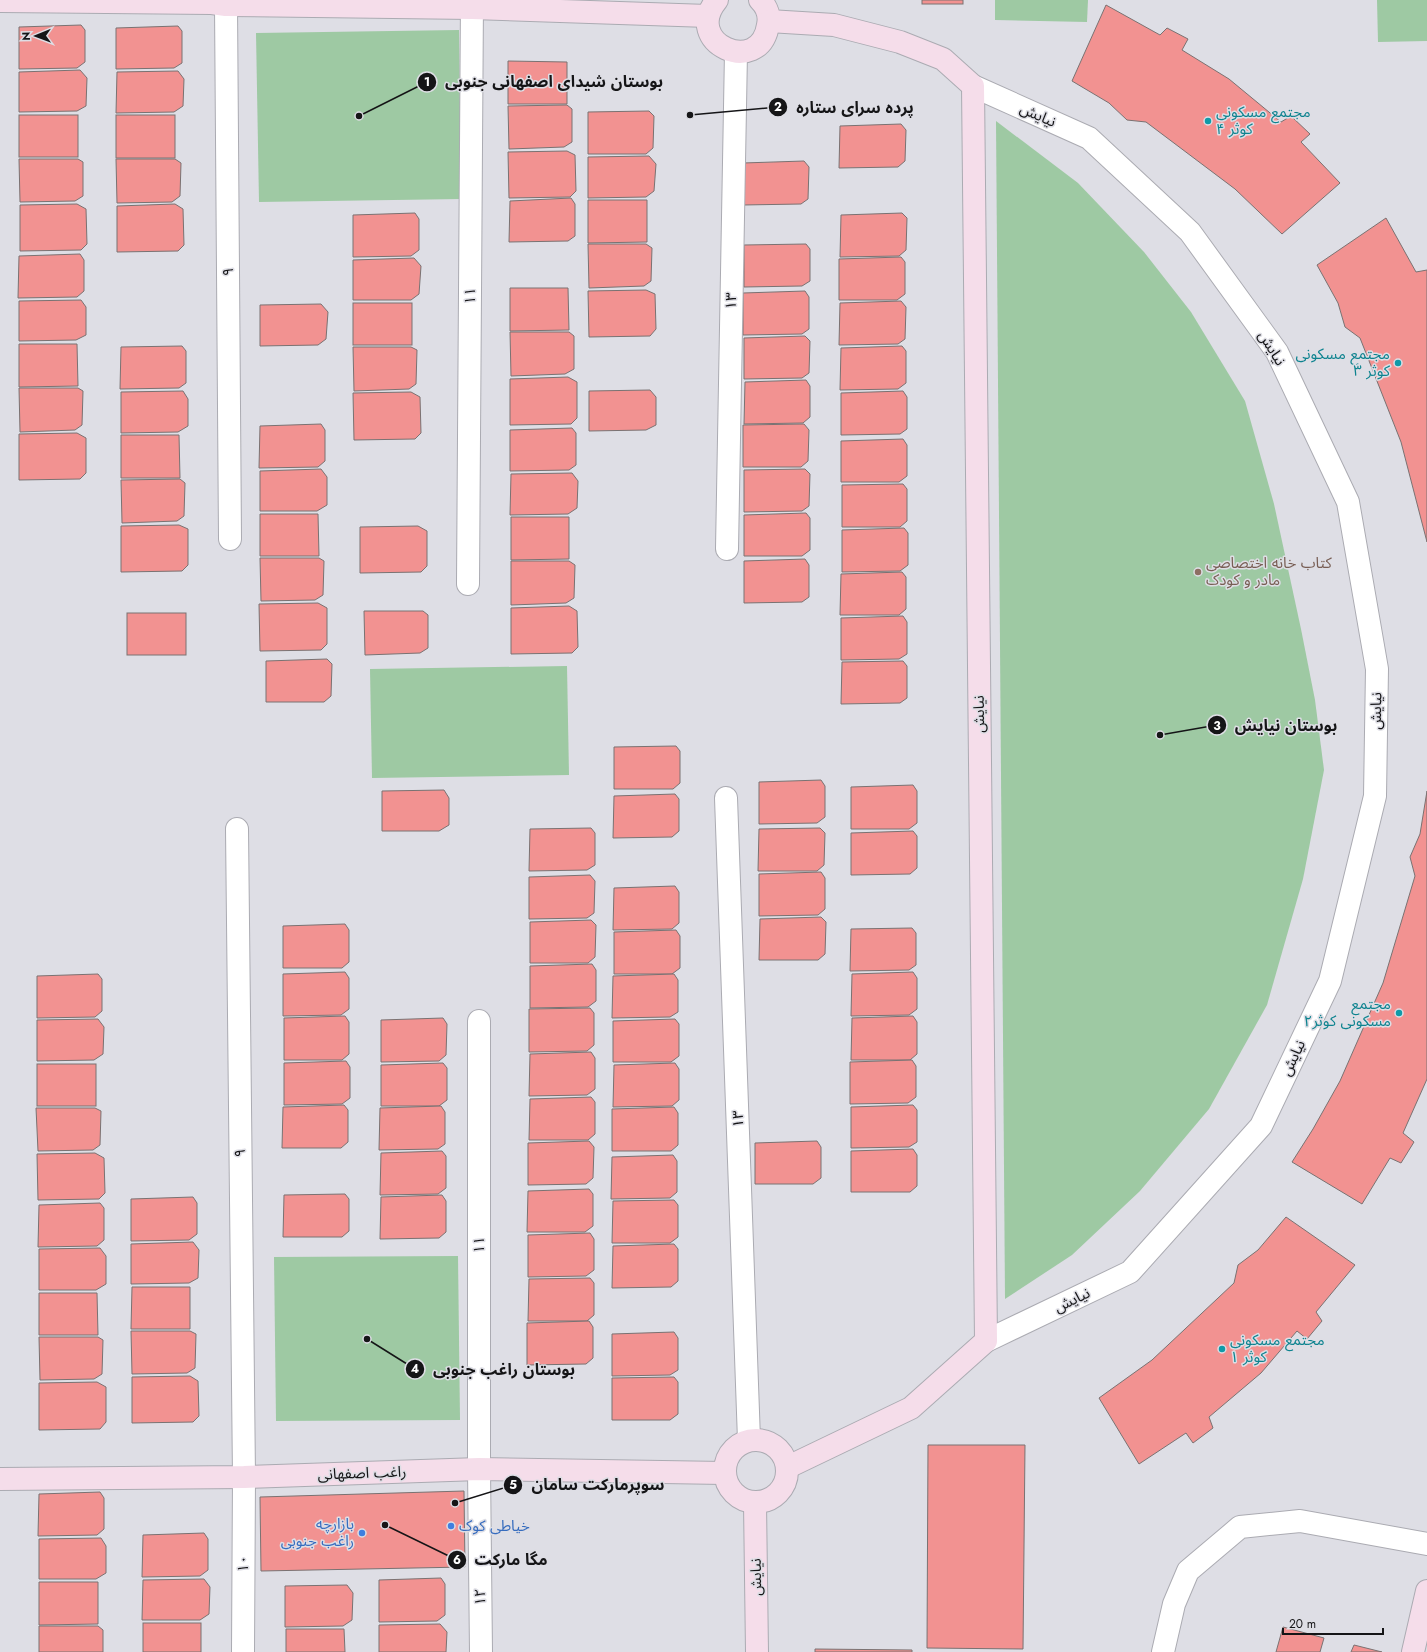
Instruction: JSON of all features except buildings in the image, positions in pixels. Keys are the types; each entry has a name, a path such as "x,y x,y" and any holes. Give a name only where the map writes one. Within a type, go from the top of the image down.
{"street":[{"path":"0,1 472,4 713,8 709,26 712,36 722,47 736,52 746,51 759,44 768,31 768,12 760,0"},
{"name":"۹","path":"217,2 230,539"},
{"name":"۱۱","path":"468,584 472,4"},
{"name":"نیایش","path":"769,21 834,25 900,42 943,59 972,86 1089,138 1190,232 1277,352 1348,502 1377,669 1375,796 1330,981 1261,1126 1130,1272 986,1341 911,1408 788,1467"},
{"name":"۱۳","path":"727,549 736,52"},
{"name":"نیایش","path":"972,86 986,1341"},
{"name":"۱۳","path":"726,798 749,1440"},
{"name":"۹","path":"237,829 244,1477"},
{"name":"۱۱","path":"479,1021 479,1469"},
{"path":"749,1440 766,1440 781,1451 788,1467 784,1485 772,1498 755,1503 740,1499 729,1488 724,1473 727,1458 736,1446 749,1440"},
{"name":"راغب اصفهانی","path":"0,1479 244,1477 479,1469 724,1473"},
{"name":"۱۲","path":"479,1469 481,1652"},
{"name":"۱۰","path":"243,1652 244,1477"},
{"name":"نیایش","path":"755,1503 758,1652"},
{"path":"1163,1652 1174,1604 1188,1571 1240,1527 1300,1521 1427,1544"},
{"path":"1413,1652 1427,1591"}],"green space":[{"path":"995,0 1088,0 1087,22 995,20"},
{"path":"1377,0 1427,0 1427,41 1378,42"},
{"path":"459,30 461,199 259,202 256,33"},
{"path":"996,121 1078,183 1144,252 1191,312 1245,401 1274,504 1301,629 1315,700 1324,770 1303,879 1267,1005 1209,1109 1140,1191 1072,1255 1005,1299"},
{"path":"567,666 569,775 372,778 370,669"},
{"path":"458,1256 460,1420 276,1421 274,1257"}],"place":[{"name":"پرده سرای ستاره","path":"690,115"},
{"name":"بوستان شیدای اصفهانی جنوبی","path":"359,116"},
{"name":"مجتمع مسکونی کوثر ۴","path":"1208,121"},
{"name":"مجتمع مسکونی کوثر ۳","path":"1398,363"},
{"name":"کتاب خانه اختصاصی مادر و کودک","path":"1198,572"},
{"name":"بوستان نیایش","path":"1160,735"},
{"name":"مجتمع مسکونی کوثر۲","path":"1399,1013"},
{"name":"بوستان راغب جنوبی","path":"367,1339"},
{"name":"مجتمع مسکونی کوثر ۱","path":"1222,1349"},
{"name":"سوپرمارکت سامان","path":"455,1503"},
{"name":"مگا مارکت","path":"385,1525"},
{"name":"خیاطی کوک","path":"451,1526"},
{"name":"بازارچه راغب جنوبی","path":"362,1533"}]}
